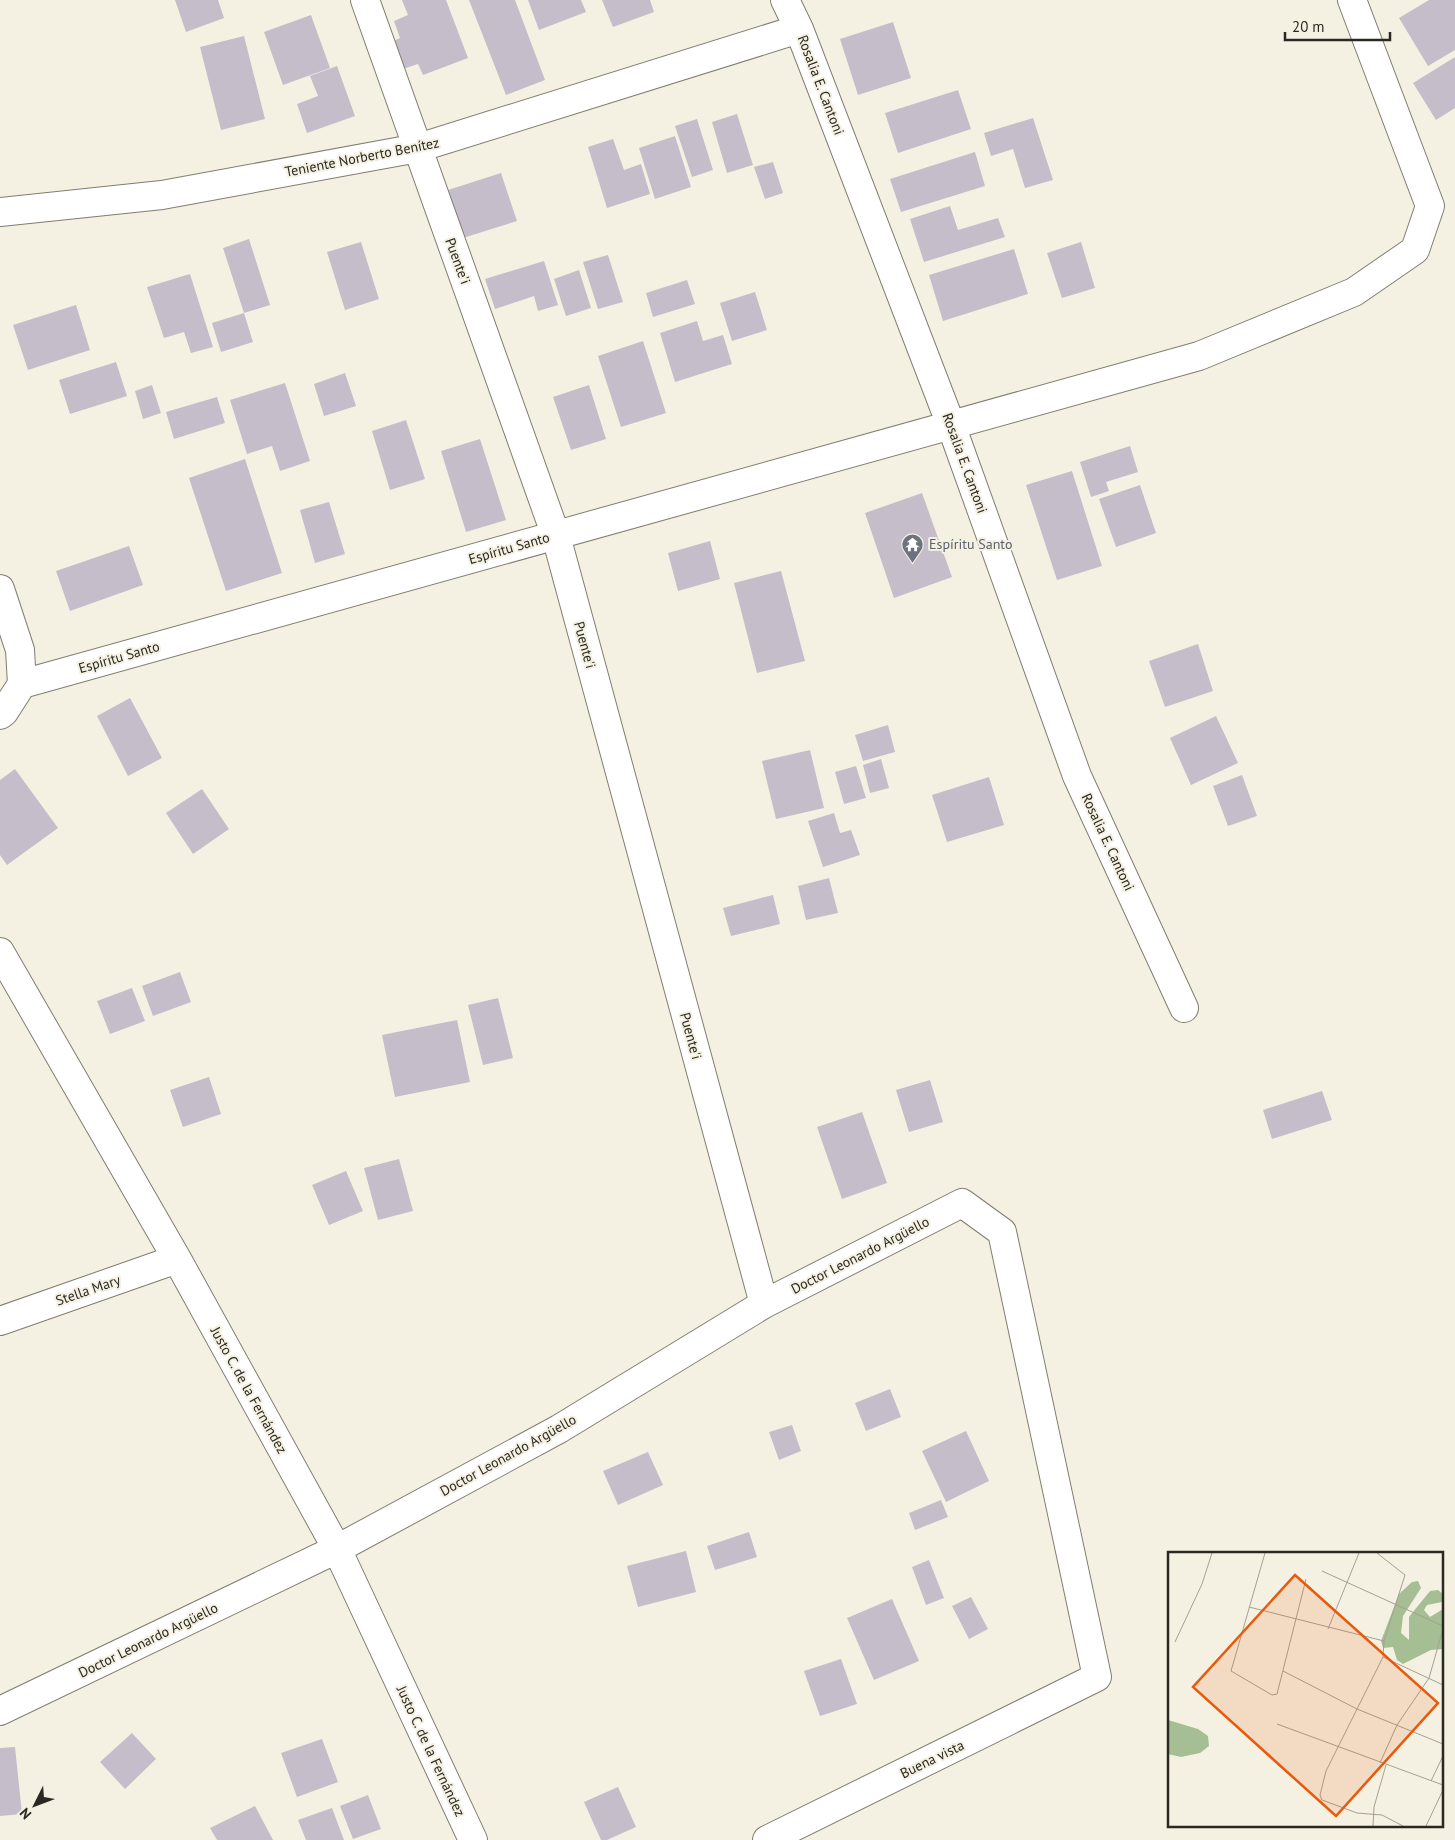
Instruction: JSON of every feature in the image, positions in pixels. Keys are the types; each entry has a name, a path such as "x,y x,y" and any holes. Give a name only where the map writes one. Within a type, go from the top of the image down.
{"street":[{"name":"Puente'i","path":"365,0 556,536 764,1304"},
{"name":"Rosalia E. Cantoni","path":"785,0 799,29 952,425 1077,776 1184,1008"},
{"name":"Espíritu Santo","path":"22,684 1199,356 1354,292 1415,250 1430,206 1352,0"},
{"name":"Teniente Norberto Benítez","path":"0,212 162,195 418,148 799,29"},
{"path":"0,589 20,650 22,684 4,712 0,715"},
{"name":"Justo C. de la Fernández","path":"0,952 177,1259 337,1549 473,1840"},
{"name":"Doctor Leonardo Argüello","path":"0,1711 337,1549 559,1429 764,1304 962,1203 1002,1232 1098,1677"},
{"name":"Stella Mary","path":"0,1321 177,1259"},
{"name":"Buena vista","path":"767,1840 1098,1677"}],"building":[{"path":"175,0 218,0 224,18 186,32"},
{"path":"402,0 446,0 468,58 423,75 418,64 400,70 389,43 400,38 394,21 408,15"},
{"path":"469,0 515,0 545,80 506,95"},
{"path":"528,0 581,0 586,12 539,30"},
{"path":"602,0 650,0 654,12 613,27"},
{"path":"1429,0 1455,0 1455,50 1428,66 1399,18"},
{"path":"311,15 330,68 283,85 264,32"},
{"path":"893,22 911,78 858,95 840,39"},
{"path":"244,36 265,119 221,130 200,47"},
{"path":"1455,57 1455,108 1436,120 1413,83"},
{"path":"337,66 355,116 307,133 297,104 318,96 310,76"},
{"path":"958,90 971,129 898,153 885,113"},
{"path":"737,114 753,165 727,173 712,122"},
{"path":"1033,118 1053,180 1025,188 1013,149 991,156 984,133"},
{"path":"697,119 713,170 692,177 675,126"},
{"path":"675,136 691,187 655,199 639,148"},
{"path":"613,139 624,170 641,164 650,194 607,208 588,147"},
{"path":"975,152 985,186 901,212 890,179"},
{"path":"773,162 783,193 765,199 754,167"},
{"path":"501,173 517,221 463,238 448,190"},
{"path":"950,206 958,230 998,218 1005,237 924,262 910,219"},
{"path":"249,239 270,305 244,313 223,248"},
{"path":"361,242 379,299 345,310 327,252"},
{"path":"1081,242 1095,288 1062,298 1047,253"},
{"path":"1014,249 1028,294 943,321 929,275"},
{"path":"608,255 623,302 598,309 583,262"},
{"path":"544,261 558,305 538,311 534,296 495,309 485,279"},
{"path":"579,270 591,308 566,316 554,279"},
{"path":"190,274 213,347 191,353 184,332 164,338 147,287"},
{"path":"687,280 695,304 653,317 646,293"},
{"path":"755,292 767,330 732,341 720,303"},
{"path":"76,305 90,350 28,370 13,325"},
{"path":"244,313 253,342 221,352 212,323"},
{"path":"697,321 703,341 723,335 732,364 675,382 660,333"},
{"path":"643,341 666,413 621,427 598,356"},
{"path":"116,362 127,396 70,414 59,380"},
{"path":"345,373 356,406 324,416 314,384"},
{"path":"285,383 310,461 280,471 272,446 247,454 230,400"},
{"path":"152,385 161,413 143,419 135,391"},
{"path":"589,385 606,439 571,450 553,397"},
{"path":"217,397 225,423 174,439 166,412"},
{"path":"406,420 425,479 390,490 372,431"},
{"path":"480,439 506,520 466,532 441,451"},
{"path":"1130,446 1138,472 1106,482 1109,491 1091,497 1080,462"},
{"path":"245,459 282,573 226,591 189,478"},
{"path":"1072,471 1102,566 1057,580 1026,485"},
{"path":"1140,485 1156,533 1116,547 1099,499"},
{"path":"922,493 952,577 894,598 865,513"},
{"path":"329,502 345,554 315,563 300,510"},
{"path":"710,541 720,579 678,591 668,553"},
{"path":"129,546 143,585 70,611 56,571"},
{"path":"781,571 805,661 757,673 734,583"},
{"path":"1198,644 1213,691 1165,707 1149,661"},
{"path":"130,698 162,758 128,776 97,716"},
{"path":"1216,716 1238,763 1191,785 1170,738"},
{"path":"888,725 895,752 863,761 855,735"},
{"path":"810,750 824,808 776,819 762,761"},
{"path":"881,759 889,788 870,793 863,765"},
{"path":"856,766 866,798 844,804 835,772"},
{"path":"15,769 58,828 7,865 0,855 0,780"},
{"path":"1242,775 1257,816 1228,826 1213,786"},
{"path":"989,777 1004,825 947,842 932,795"},
{"path":"202,789 229,829 193,854 166,813"},
{"path":"834,813 840,833 851,830 860,855 823,867 808,821"},
{"path":"829,878 838,913 806,920 798,886"},
{"path":"773,895 780,924 731,936 723,908"},
{"path":"180,972 191,1002 153,1016 142,986"},
{"path":"132,988 145,1021 110,1034 97,1001"},
{"path":"498,998 513,1058 483,1065 468,1005"},
{"path":"457,1020 470,1082 395,1097 382,1035"},
{"path":"209,1077 221,1114 183,1127 170,1090"},
{"path":"930,1080 943,1122 909,1132 896,1090"},
{"path":"1322,1091 1332,1120 1272,1139 1263,1110"},
{"path":"862,1112 887,1183 842,1199 817,1127"},
{"path":"399,1159 413,1211 378,1220 364,1168"},
{"path":"346,1171 363,1211 329,1225 312,1185"},
{"path":"890,1389 901,1417 866,1431 855,1403"},
{"path":"792,1425 801,1451 779,1460 769,1432"},
{"path":"966,1431 989,1481 946,1502 922,1451"},
{"path":"648,1452 663,1485 618,1505 603,1471"},
{"path":"941,1500 948,1517 915,1530 909,1513"},
{"path":"749,1532 757,1557 715,1570 707,1546"},
{"path":"686,1551 696,1592 638,1607 627,1566"},
{"path":"929,1560 944,1598 926,1605 912,1567"},
{"path":"971,1597 988,1629 969,1639 952,1606"},
{"path":"892,1599 919,1661 874,1680 847,1618"},
{"path":"841,1659 857,1704 820,1716 804,1671"},
{"path":"132,1733 156,1759 125,1789 100,1762"},
{"path":"322,1739 338,1782 297,1797 281,1753"},
{"path":"15,1747 22,1814 0,1816 0,1748"},
{"path":"618,1787 636,1827 607,1840 601,1840 584,1802"},
{"path":"368,1795 381,1829 353,1839 340,1806"},
{"path":"255,1806 273,1840 217,1840 210,1828"},
{"path":"332,1808 344,1840 306,1840 298,1820"}],"place":[{"name":"Espíritu Santo","path":"913,563"}]}
